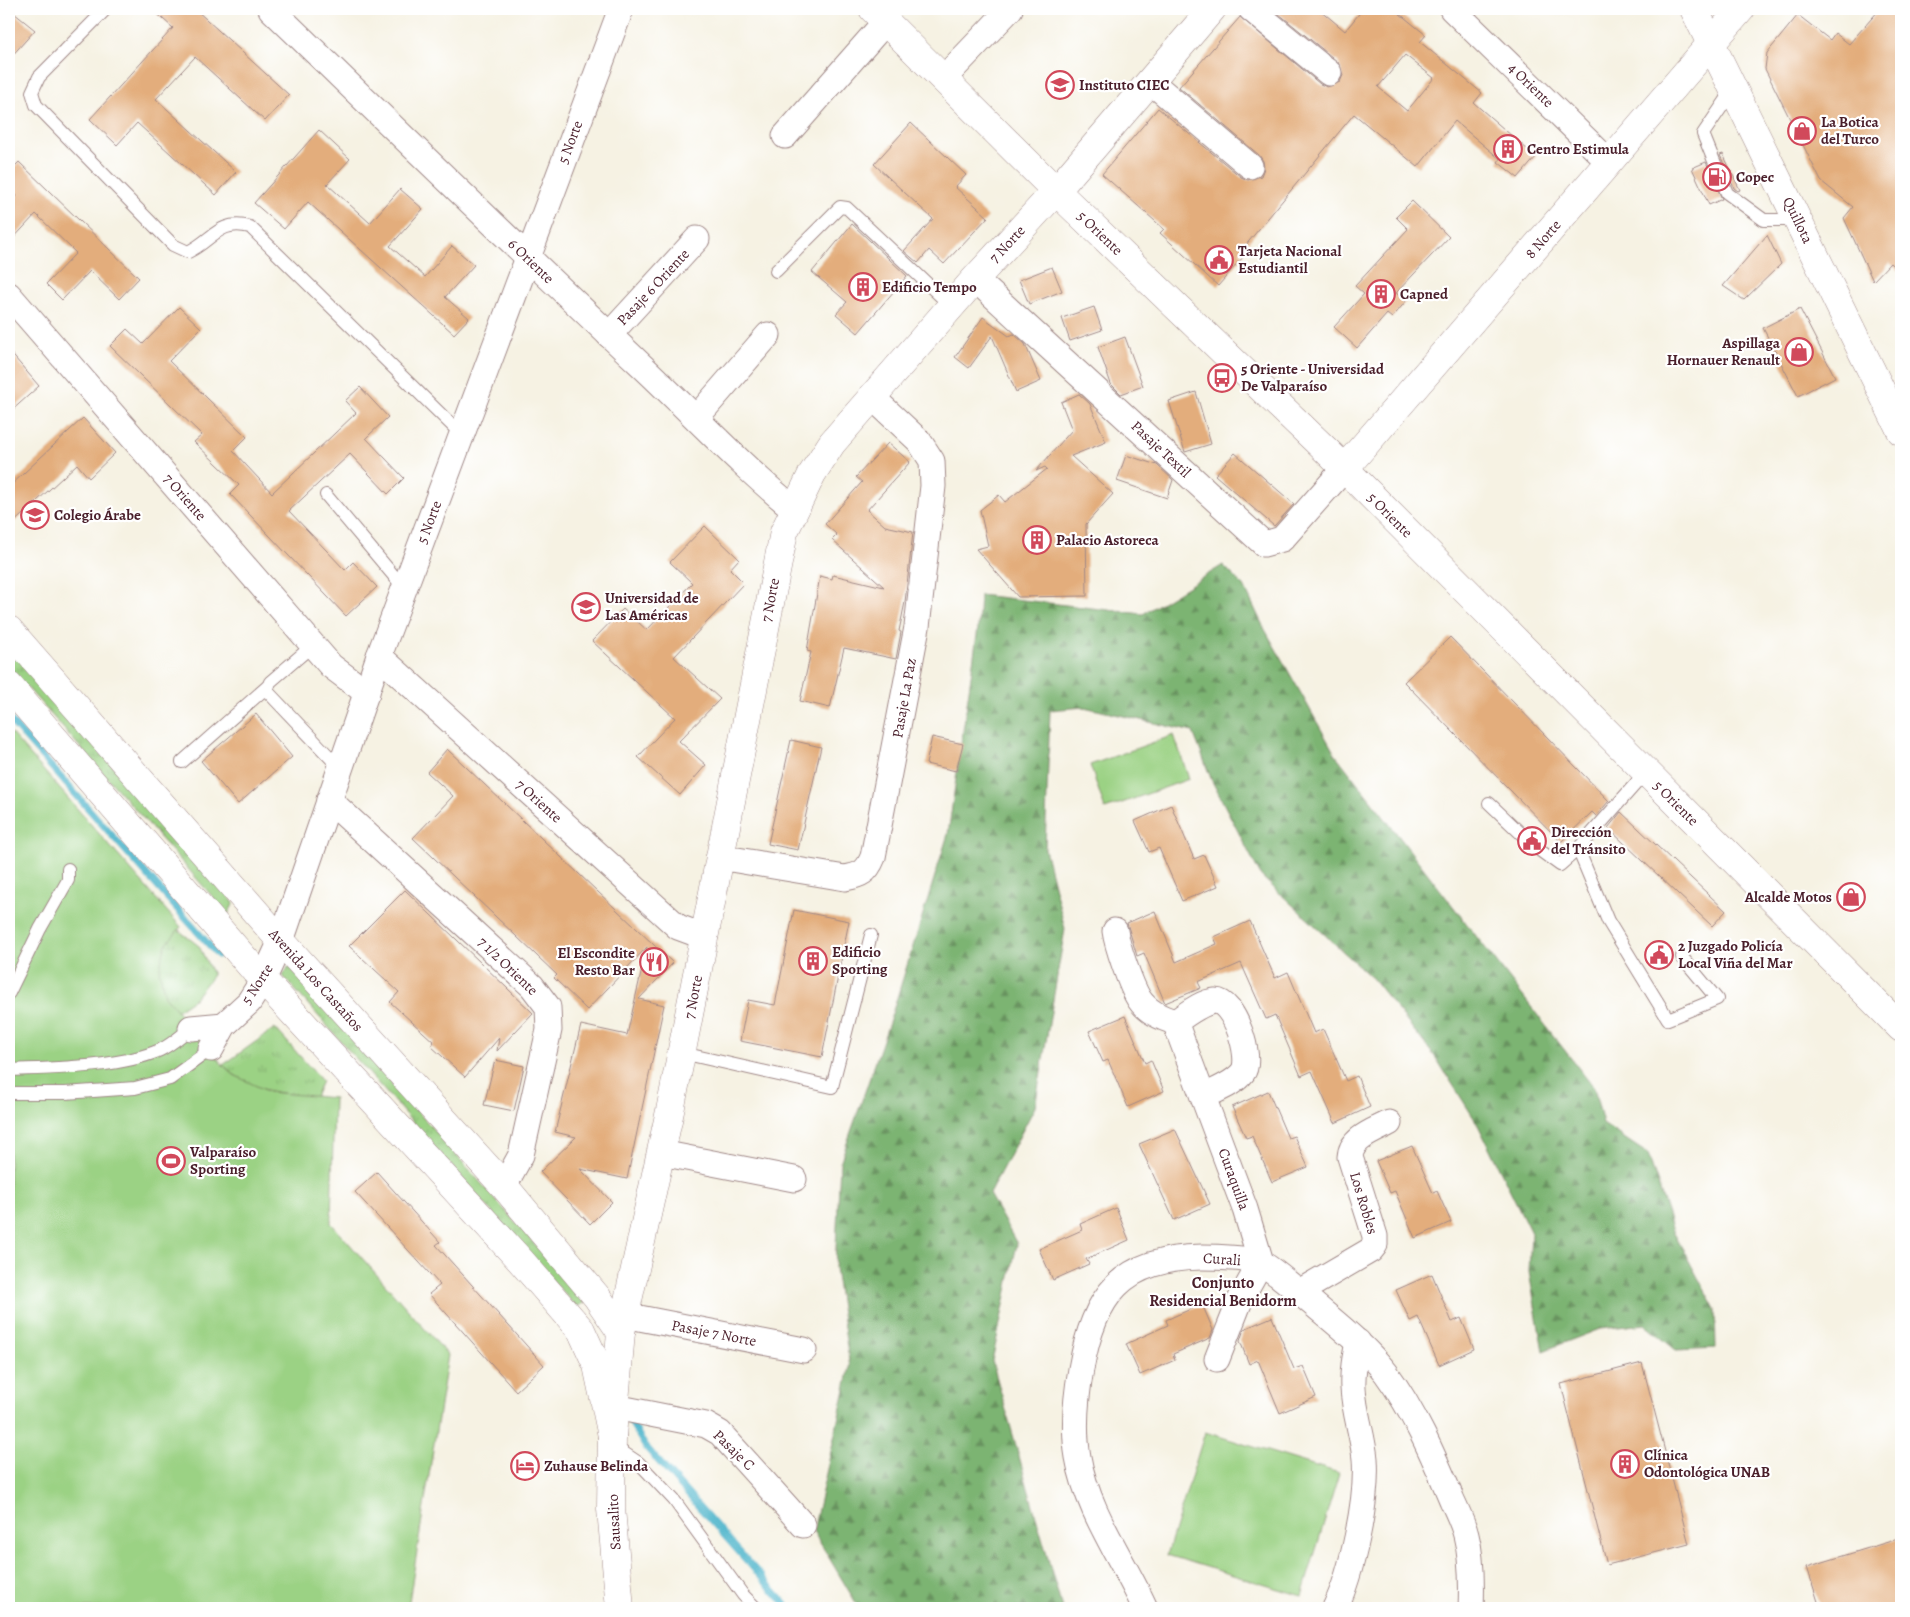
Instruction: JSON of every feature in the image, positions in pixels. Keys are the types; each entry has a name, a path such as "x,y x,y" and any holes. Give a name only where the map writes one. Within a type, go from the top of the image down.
{"main road":[{"name":"7 Norte","path":"622,1324 682,1054 780,550 794,509 812,474 832,444 871,396 1056,191 1212,9"},
{"name":"Quillota","path":"1694,9 1712,42 1733,90 1901,431"},
{"name":"8 Norte","path":"1344,469 1741,9"},
{"name":"5 Oriente","path":"879,15 1056,191 1344,469 1901,1028"},
{"name":"Avenida Los Castaños","path":"9,630 281,941 504,1186 622,1324"},
{"path":"9,686 263,980 521,1261 580,1330 600,1336 622,1324"},
{"name":"Sausalito","path":"620,1608 611,1509 612,1440 622,1324"},
{"name":"Sausalito","path":"580,1330 597,1365 612,1440"}],"street":[{"name":"6 Oriente","path":"271,9 526,257 697,417 751,472 794,509"},
{"name":"5 Norte","path":"211,1049 224,1025 249,1002 263,980 281,941 379,656 526,257 621,9"},
{"path":"944,78 1010,9"},
{"path":"1251,9 1329,73"},
{"name":"4 Oriente","path":"1452,9 1609,162"},
{"path":"784,136 879,15"},
{"path":"1150,81 1250,166"},
{"name":"Pasaje 6 Oriente","path":"609,335 697,239"},
{"name":"Pasaje Textil","path":"975,279 1264,544 1282,539 1344,469"},
{"name":"7 Oriente","path":"9,295 331,666 366,693"},
{"path":"697,417 768,335"},
{"name":"Pasaje La Paz","path":"719,857 845,878 861,876 868,870 873,857 917,627 933,486 932,461 919,441 871,396"},
{"name":"7 Oriente","path":"379,656 678,927 705,937"},
{"name":"7 1/2 Oriente","path":"329,800 532,986 548,1007 549,1030 521,1155 504,1186"},
{"path":"1115,931 1117,942 1139,999 1158,1017 1175,1022 1204,1004 1215,1001 1222,1002 1229,1007 1243,1042 1247,1060 1242,1073 1237,1078 1203,1097"},
{"name":"Curaquilla","path":"1175,1022 1245,1209 1261,1262"},
{"path":"191,1028 224,1025"},
{"name":"Los Robles","path":"1299,1292 1370,1250 1375,1245 1375,1236 1350,1157 1350,1149 1354,1143 1389,1123"},
{"path":"661,1153 794,1179"},
{"name":"Curali","path":"1146,1608 1087,1492 1078,1457 1076,1427 1079,1382 1087,1337 1097,1311 1108,1294 1121,1280 1146,1267 1162,1261 1192,1257 1213,1257 1261,1262 1358,1342 1386,1374 1418,1425 1466,1534 1471,1575 1471,1608"},
{"path":"1217,1359 1241,1298 1261,1262"},
{"name":"Pasaje 7 Norte","path":"622,1324 804,1350"},
{"path":"1334,1608 1347,1576 1365,1482 1365,1460 1353,1389 1354,1364 1358,1342"},
{"name":"Pasaje C","path":"614,1408 706,1425 720,1433 803,1525"}],"lane":[{"path":"106,9 39,77 32,92 36,105 173,245 188,252 199,247 227,225 239,224 250,227 462,435"},
{"path":"1733,90 1703,134 1727,193 1764,220 1798,220"},
{"path":"776,271 840,207 847,208 951,306"},
{"path":"326,495 404,588"},
{"path":"182,762 314,645"},
{"path":"268,686 267,691 340,768"},
{"path":"1489,803 1535,847 1560,865 1578,849 1646,772"},
{"path":"1578,849 1608,921 1668,1019 1717,998 1682,957"},
{"path":"9,993 40,929 68,880 68,869"},
{"path":"682,1054 832,1087 872,935"},
{"path":"9,1070 65,1067 122,1060 161,1050 191,1028"},
{"path":"9,1093 135,1088 170,1079 211,1049"},
{"path":"612,1440 639,1463 674,1500 743,1595 756,1608"}],"green space":[{"path":"1223,565 1244,586 1263,626 1335,754 1594,1088 1603,1124 1648,1154 1674,1233 1715,1309 1716,1348 1676,1350 1644,1324 1600,1329 1543,1351 1529,1272 1531,1233 1477,1123 1436,1058 1373,979 1261,876 1212,781 1193,732 1084,707 1050,710 1045,849 1065,929 1035,1107 989,1194 1017,1244 992,1361 1062,1608 859,1608 813,1531 850,1367 835,1268 840,1163 890,1020 948,834 978,628 980,595 1143,614"},
{"path":"9,648 234,903 228,914 9,667"},
{"name":"Valparaíso Sporting","path":"9,731 181,927 166,944 159,970 165,996 223,1065 234,1075 269,1092 334,1098 331,1223 448,1355 408,1608 9,1608"},
{"path":"1174,735 1189,779 1105,809 1090,765"},
{"path":"122,886 199,946 213,975 194,999 166,1018"},
{"path":"289,966 586,1302 576,1307 283,976"},
{"path":"275,1028 322,1081 315,1097 277,1092 254,1086 233,1074 223,1065"},
{"path":"1205,1432 1339,1473 1302,1596 1167,1555"}],"building":[{"path":"9,9 35,30 9,59"},
{"path":"152,9 195,9 289,95 265,121 195,57 156,99 236,172 216,195 137,123 117,145 90,119 173,28"},
{"path":"1273,9 1319,9 1345,31 1363,9 1394,9 1426,35 1420,42 1482,93 1474,103 1536,157 1518,178 1498,162 1500,159 1455,121 1418,167 1354,114 1240,252 1244,256 1218,286 1160,233 1164,229 1102,174 1158,108 1241,177 1248,180 1261,176 1264,168 1263,161 1259,155 1179,87 1240,17 1320,84 1327,87 1340,82 1343,75 1338,62","holes":["1405,55 1434,78 1407,111 1378,87"]},
{"path":"1880,9 1901,9 1901,273 1890,263 1873,281 1844,218 1853,207 1821,181 1765,69 1767,53 1798,15 1830,40 1835,33 1849,44"},
{"path":"911,123 966,175 955,187 988,217 944,264 929,250 918,263 904,251 933,219 874,164"},
{"path":"319,130 350,159 327,184 370,223 400,189 423,209 390,246 425,277 452,246 474,265 445,297 469,318 454,334 308,202 284,229 254,203"},
{"path":"1723,154 1740,190 1738,191 1734,188 1720,155"},
{"path":"19,162 139,278 119,299 90,271 62,300 46,284 76,253 36,214 9,243 9,204 17,196 9,188 9,172"},
{"path":"1706,162 1722,199 1709,205 1692,168"},
{"path":"1412,201 1449,237 1396,293 1406,301 1392,318 1387,314 1357,348 1334,327 1364,294 1355,286 1408,229 1396,217"},
{"name":"Edificio Tempo","path":"852,224 907,276 858,333 836,314 847,302 812,272"},
{"path":"1767,235 1781,264 1744,300 1723,286"},
{"path":"1052,267 1062,291 1029,304 1019,280"},
{"path":"179,307 201,328 169,361 247,437 233,451 272,493 356,413 345,401 360,387 388,417 366,438 404,478 388,494 350,454 289,511 345,570 353,562 377,587 346,616 230,494 239,485 194,442 202,435 110,346 127,329 143,344"},
{"path":"1094,307 1102,330 1070,341 1062,318"},
{"name":"Aspillaga Hornauer Renault","path":"1800,309 1835,377 1798,396 1763,328"},
{"path":"983,317 1009,336 1014,334 1025,344 1041,381 1016,392 992,336 969,368 955,357"},
{"path":"1125,337 1143,386 1121,394 1111,384 1098,347"},
{"path":"9,351 39,386 9,413"},
{"path":"1196,392 1211,444 1185,452 1169,401"},
{"name":"Palacio Astoreca","path":"1079,394 1090,404 1106,442 1071,456 1113,494 1086,524 1087,596 1018,597 976,549 988,546 980,510 999,495 1005,502 1047,469 1045,467 1036,471 1072,430 1061,402"},
{"path":"83,418 115,453 89,478 77,464 9,527 9,487"},
{"path":"888,443 910,462 867,510 885,526 913,532 896,659 844,648 830,708 800,701 811,652 807,651 820,576 832,579 833,575 884,587 832,540 837,535 825,524 862,482 856,477"},
{"path":"1235,453 1294,504 1274,526 1215,475"},
{"path":"1126,455 1157,465 1173,480 1167,498 1117,481"},
{"path":"705,526 739,559 730,569 744,583 674,657 720,699 679,741 706,765 680,795 638,757 675,718 592,641 623,609 647,630 692,583 670,562"},
{"path":"1450,637 1609,801 1596,816 1592,812 1561,842 1404,682"},
{"path":"256,714 292,757 238,804 201,761"},
{"path":"932,737 963,744 956,771 926,764"},
{"path":"791,740 821,747 798,850 768,844"},
{"path":"447,749 673,963 639,999 664,1005 627,1179 580,1169 612,1202 590,1224 540,1172 576,1137 555,1132 581,1025 627,1035 647,947 587,1010 554,978 557,975 413,838 453,796 427,772"},
{"path":"1171,805 1194,859 1204,855 1218,886 1182,901 1159,848 1149,852 1135,821"},
{"path":"1621,812 1726,911 1712,926 1608,828"},
{"path":"405,890 533,1013 497,1051 499,1038 465,1077 431,1046 434,1042 390,1002 399,992 349,946"},
{"name":"Edificio Sporting","path":"794,910 849,921 822,1057 740,1041 748,1000 775,1005"},
{"path":"1155,911 1176,962 1217,944 1214,937 1250,921 1275,978 1288,972 1314,1033 1323,1029 1346,1081 1357,1076 1370,1107 1335,1123 1312,1071 1301,1076 1275,1015 1266,1019 1241,963 1198,982 1201,988 1165,1003 1144,953 1137,956 1127,923"},
{"path":"1125,1016 1145,1063 1151,1060 1164,1091 1128,1107 1108,1060 1103,1062 1089,1031"},
{"path":"495,1060 524,1066 514,1111 484,1105"},
{"path":"1268,1091 1288,1138 1294,1136 1308,1167 1272,1182 1252,1136 1246,1138 1232,1107"},
{"path":"1175,1129 1210,1204 1174,1220 1139,1144"},
{"path":"1412,1146 1433,1193 1437,1191 1451,1222 1415,1238 1395,1191 1390,1193 1376,1161"},
{"path":"377,1172 440,1242 436,1245 544,1365 516,1391 429,1294 440,1285 355,1192"},
{"path":"1116,1208 1129,1240 1086,1259 1089,1264 1053,1280 1039,1249 1082,1230 1080,1224"},
{"path":"1432,1274 1452,1322 1461,1318 1474,1349 1439,1365 1418,1317 1410,1321 1396,1290"},
{"path":"1202,1304 1213,1330 1210,1338 1173,1354 1175,1360 1140,1375 1126,1344 1168,1325 1166,1320"},
{"path":"1272,1317 1294,1369 1303,1366 1316,1397 1280,1413 1258,1360 1249,1364 1240,1341 1244,1329"},
{"name":"Clínica Odontológica UNAB","path":"1642,1363 1689,1544 1607,1565 1561,1384"},
{"path":"1901,1538 1901,1605 1891,1608 1820,1608 1807,1567"}],"waterway":[{"path":"9,719 218,955"},
{"path":"631,1422 645,1446 789,1608"}],"place":[{"name":"Instituto CIEC","path":"1060,85"},
{"name":"La Botica del Turco","path":"1802,131"},
{"name":"Centro Estimula","path":"1508,149"},
{"name":"Copec","path":"1717,177"},
{"name":"Tarjeta Nacional Estudiantil","path":"1219,260"},
{"name":"Edificio Tempo","path":"863,287"},
{"name":"Capned","path":"1381,294"},
{"name":"Aspillaga Hornauer Renault","path":"1799,352"},
{"name":"5 Oriente - Universidad De Valparaíso","path":"1222,378"},
{"name":"Colegio Árabe","path":"35,515"},
{"name":"Palacio Astoreca","path":"1037,540"},
{"name":"Universidad de Las Américas","path":"586,607"},
{"name":"Dirección del Tránsito","path":"1532,841"},
{"name":"Alcalde Motos","path":"1851,897"},
{"name":"2 Juzgado Policía Local Viña del Mar","path":"1659,955"},
{"name":"Edificio Sporting","path":"813,961"},
{"name":"El Escondite Resto Bar","path":"654,962"},
{"name":"Valparaíso Sporting","path":"171,1161"},
{"name":"Clínica Odontológica UNAB","path":"1625,1464"},
{"name":"Zuhause Belinda","path":"525,1466"}],"district":[{"name":"Conjunto Residencial Benidorm","path":"1223,1291"}]}
